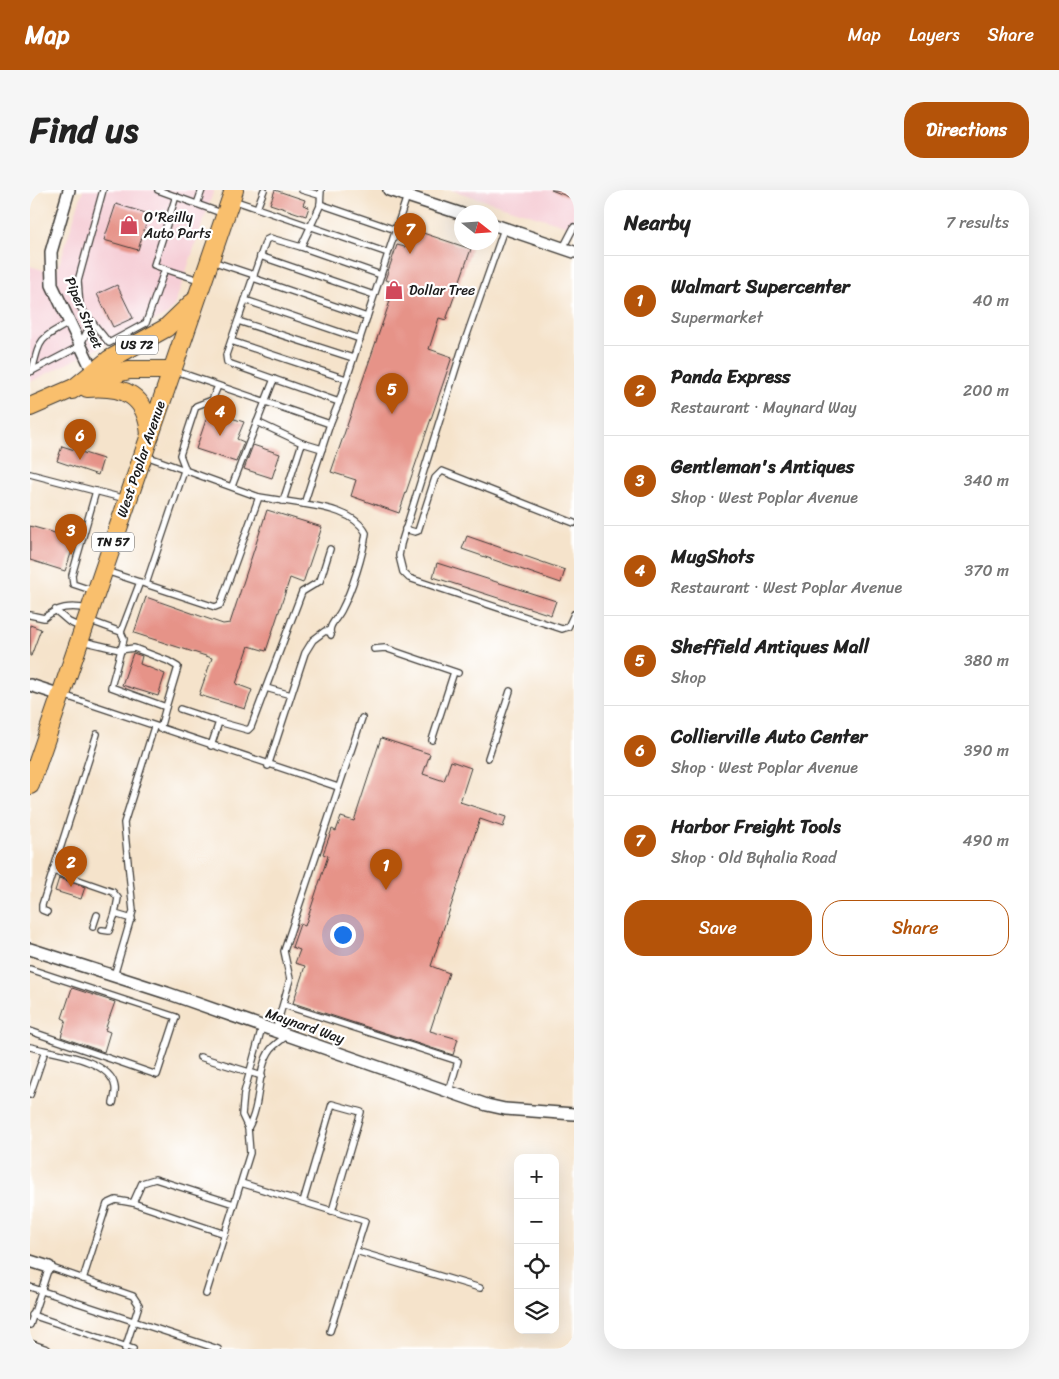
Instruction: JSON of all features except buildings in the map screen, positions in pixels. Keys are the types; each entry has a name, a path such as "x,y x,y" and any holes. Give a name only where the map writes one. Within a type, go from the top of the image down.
{"main road":[{"name":"West Poplar Avenue","path":"30,785 230,201"},
{"name":"US 72","path":"97,379 110,359 166,328 182,315 200,288"},
{"name":"US 72","path":"30,414 38,404 97,379 129,370 172,370"},
{"path":"97,379 120,389 137,400 149,421 150,435"}],"street":[{"name":"Piper Street","path":"68,190 51,252 52,285 97,379"},
{"path":"389,190 454,211"},
{"path":"499,227 569,250"},
{"path":"30,685 61,695"},
{"name":"Maynard Way","path":"30,949 114,976 449,1092 506,1109 574,1114"},
{"path":"30,1261 49,1267"}],"lane":[{"path":"103,190 78,281 80,307 109,343 146,323 165,269"},
{"path":"158,190 197,204 230,201 257,208 388,253"},
{"path":"197,204 202,190"},
{"path":"257,208 264,190"},
{"path":"301,247 320,204 320,192 302,190"},
{"path":"176,196 154,265 200,288"},
{"path":"304,504 407,196"},
{"path":"320,204 396,230"},
{"path":"569,250 574,227"},
{"path":"504,229 435,431 435,440 405,529 399,556 403,572 409,578 562,629 568,627 574,614"},
{"path":"339,402 227,362 226,355 266,240 270,238 301,247 381,275"},
{"path":"260,256 374,295"},
{"path":"210,260 367,318"},
{"path":"245,300 360,339"},
{"path":"31,371 80,346 92,321"},
{"path":"238,321 353,358"},
{"path":"31,371 39,342 45,336 69,323"},
{"path":"231,341 346,379"},
{"path":"172,370 330,424"},
{"path":"232,486 253,428 274,379"},
{"path":"146,584 185,468 180,455 196,406 212,400 218,386"},
{"path":"257,422 302,443 322,448"},
{"path":"283,501 302,443"},
{"path":"143,455 185,468 259,497 318,506 350,517 357,521 366,533 365,545 345,602 329,631 316,636 308,646 268,766"},
{"path":"405,529 418,531 435,478 442,471 574,523"},
{"path":"30,474 128,499"},
{"path":"96,491 72,575 73,584 96,591"},
{"path":"104,570 215,607 220,605 259,497"},
{"path":"180,709 248,730 302,592 320,581 330,549"},
{"path":"140,582 121,632 124,639 111,687 166,707"},
{"path":"30,615 44,618 55,610 75,606 85,625 120,650 134,648 168,661 178,668 124,823 133,904 132,919 114,976"},
{"path":"55,610 69,622 121,632"},
{"path":"374,649 385,648 456,672 432,740"},
{"path":"266,688 291,695"},
{"path":"488,758 510,691"},
{"path":"61,695 268,766 338,787"},
{"path":"275,1032 290,980 284,951 362,718"},
{"path":"211,746 219,722"},
{"path":"46,912 41,908 97,734"},
{"path":"53,872 113,892 118,898 116,914 109,931 102,930"},
{"path":"116,914 132,919"},
{"path":"93,927 97,915"},
{"path":"30,969 176,1017 157,1075 30,1031"},
{"path":"284,1005 458,1061 449,1092"},
{"path":"206,1294 250,1153 248,1128 242,1115 249,1072 262,1027"},
{"path":"248,1128 256,1115 262,1076 271,1049 286,1036"},
{"path":"30,1047 87,1061 102,1068 110,1075 116,1088 113,1103"},
{"path":"30,1095 45,1051"},
{"path":"200,1057 262,1076"},
{"path":"303,1202 332,1104 361,1112 332,1211"},
{"path":"133,1203 142,1182 155,1179 234,1204"},
{"path":"241,1183 365,1221 330,1331"},
{"path":"83,1279 107,1204 116,1200 133,1203 225,1234"},
{"path":"356,1250 480,1288"},
{"path":"30,1325 32,1314 42,1291 49,1267 133,1296 139,1304 128,1348 32,1314"},
{"path":"30,1287 218,1349"},
{"path":"30,1343 47,1349"}],"shaded area":[{"path":"83,190 214,190 175,304 168,314 30,382 30,266 56,274"},
{"path":"451,190 574,190 574,228"}],"place":[{"name":"O'Reilly Auto Parts","path":"129,225"},
{"name":"Harbor Freight Tools","path":"410,254"},
{"name":"Dollar Tree","path":"394,290"},
{"name":"Sheffield Antiques Mall","path":"392,414"},
{"name":"MugShots","path":"220,436"},
{"name":"Collierville Auto Center","path":"80,460"},
{"name":"Gentleman's Antiques","path":"71,555"},
{"name":"Panda Express","path":"71,887"},
{"name":"Walmart Supercenter","path":"386,890"}]}
